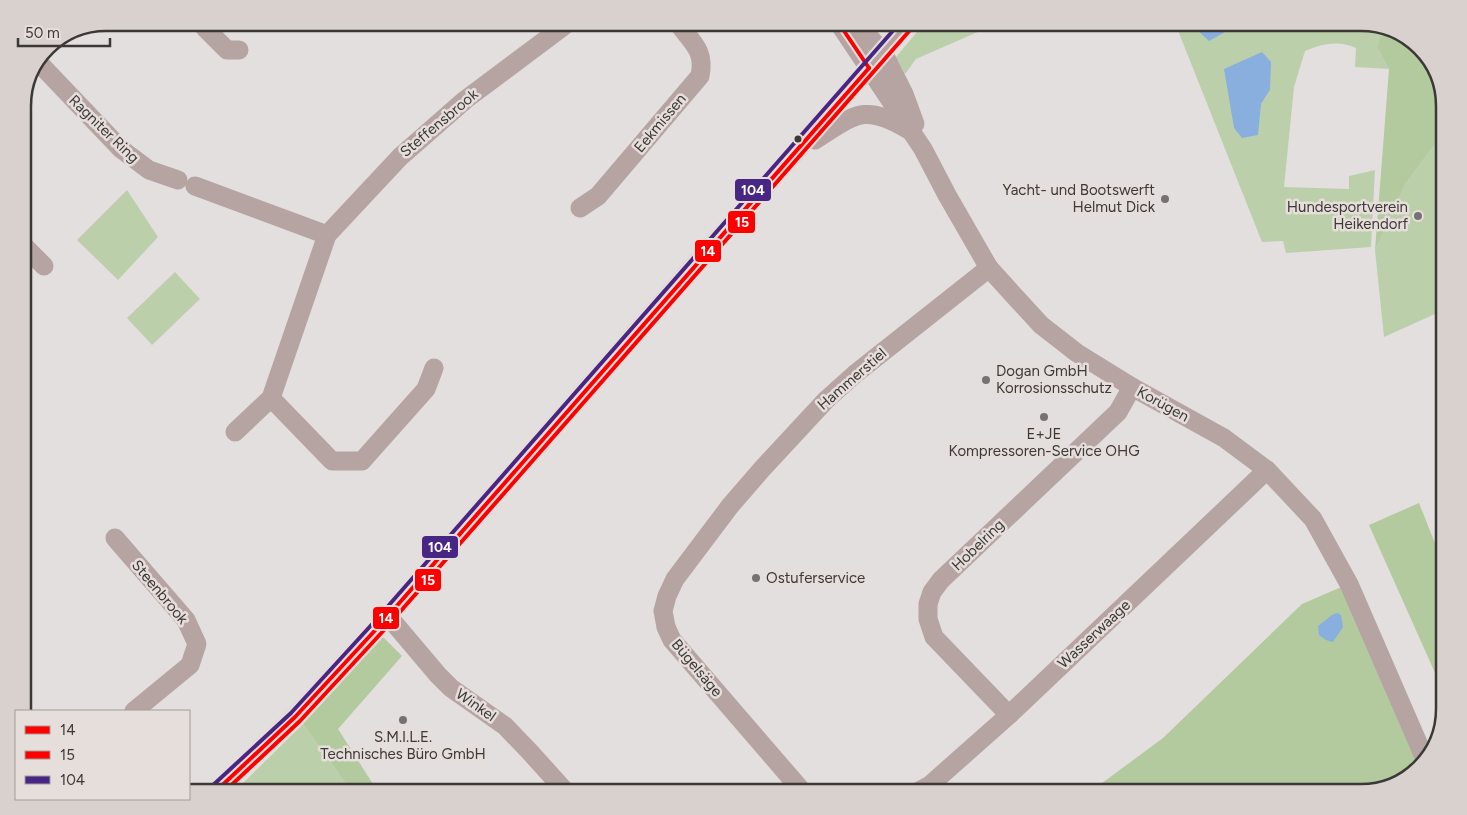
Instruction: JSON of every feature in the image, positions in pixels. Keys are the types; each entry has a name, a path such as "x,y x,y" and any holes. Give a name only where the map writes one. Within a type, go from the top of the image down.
{"street":[{"path":"208,31 227,50 239,50"},
{"name":"Steffensbrook","path":"235,432 271,398 327,235 407,150 465,100 557,31"},
{"name":"Eekmissen","path":"580,208 598,196 700,76 702,64 699,51 684,31"},
{"name":"Korügen","path":"844,31 911,132 924,148 960,218 989,268 1042,325 1077,353 1132,387 1224,438 1267,470 1313,519 1344,576 1422,752"},
{"path":"864,31 883,52 904,94 924,148"},
{"path":"224,784 295,717 388,616 714,242 796,153 901,31"},
{"name":"Ragniter Ring","path":"43,67 121,149 148,170 327,235"},
{"path":"796,153 849,117 872,113 891,119 911,132"},
{"path":"31,252 44,266"},
{"name":"Hammerstiel","path":"730,506 826,400 855,374 989,268"},
{"path":"271,398 332,461 362,461 426,389 434,368"},
{"name":"Hobelring","path":"1009,714 934,637 928,619 928,604 932,592 941,580 1118,412 1132,387"},
{"name":"Wasserwaage","path":"931,784 1009,714 1267,470"},
{"name":"Bügelsäge","path":"730,506 675,579 667,596 663,611 666,627 672,640 796,784"},
{"name":"Steenbrook","path":"115,538 186,620 197,644 190,665 135,710"},
{"name":"Winkel","path":"388,616 451,688 505,726 559,784"}],"green space":[{"path":"918,31 980,31 916,59 905,74 896,57"},
{"path":"1178,31 1360,31 1380,34 1377,47 1389,69 1355,67 1356,48 1343,44 1318,46 1305,51 1294,87 1284,187 1349,189 1349,176 1375,170 1371,247 1286,253 1283,241 1262,242","holes":["1270,90 1261,104 1234,128 1232,109"]},
{"path":"1380,34 1398,41 1414,53 1428,73 1436,102 1436,143 1406,183 1375,250 1389,69 1377,47"},
{"name":"Hundesportverein Heikendorf","path":"1436,143 1436,314 1384,337 1375,250 1406,183"},
{"path":"127,190 158,237 118,280 77,240"},
{"path":"175,272 200,299 152,345 127,318"},
{"path":"1419,503 1436,546 1436,675 1369,525"},
{"path":"1346,585 1417,758 1414,762 1389,778 1360,784 1101,784 1163,738 1302,604"},
{"path":"383,637 402,656 338,729 373,784 346,784 303,724"},
{"path":"303,724 346,784 242,784"}],"water":[{"path":"1198,31 1225,31 1225,32 1209,41"},
{"path":"1262,52 1271,62 1270,90 1261,104 1258,135 1242,138 1234,128 1224,69"},
{"path":"1337,613 1341,615 1343,627 1333,642 1319,635 1318,626"}],"transit line":[{"name":"14","path":"844,31 869,68"},
{"name":"104","path":"214,784 291,713 375,621 893,31"},
{"name":"15","path":"233,784 300,721 385,629 909,31"},
{"name":"14","path":"224,784 295,717 380,625 869,68"}],"place":[{"name":"Yacht- und Bootswerft Helmut Dick","path":"1165,199"},
{"name":"Hundesportverein Heikendorf","path":"1418,216"},
{"name":"Dogan GmbH Korrosionsschutz","path":"986,380"},
{"name":"E+JE Kompressoren-Service OHG","path":"1044,417"},
{"name":"Ostuferservice","path":"756,578"},
{"name":"S.M.I.L.E. Technisches Büro GmbH","path":"403,720"}]}
